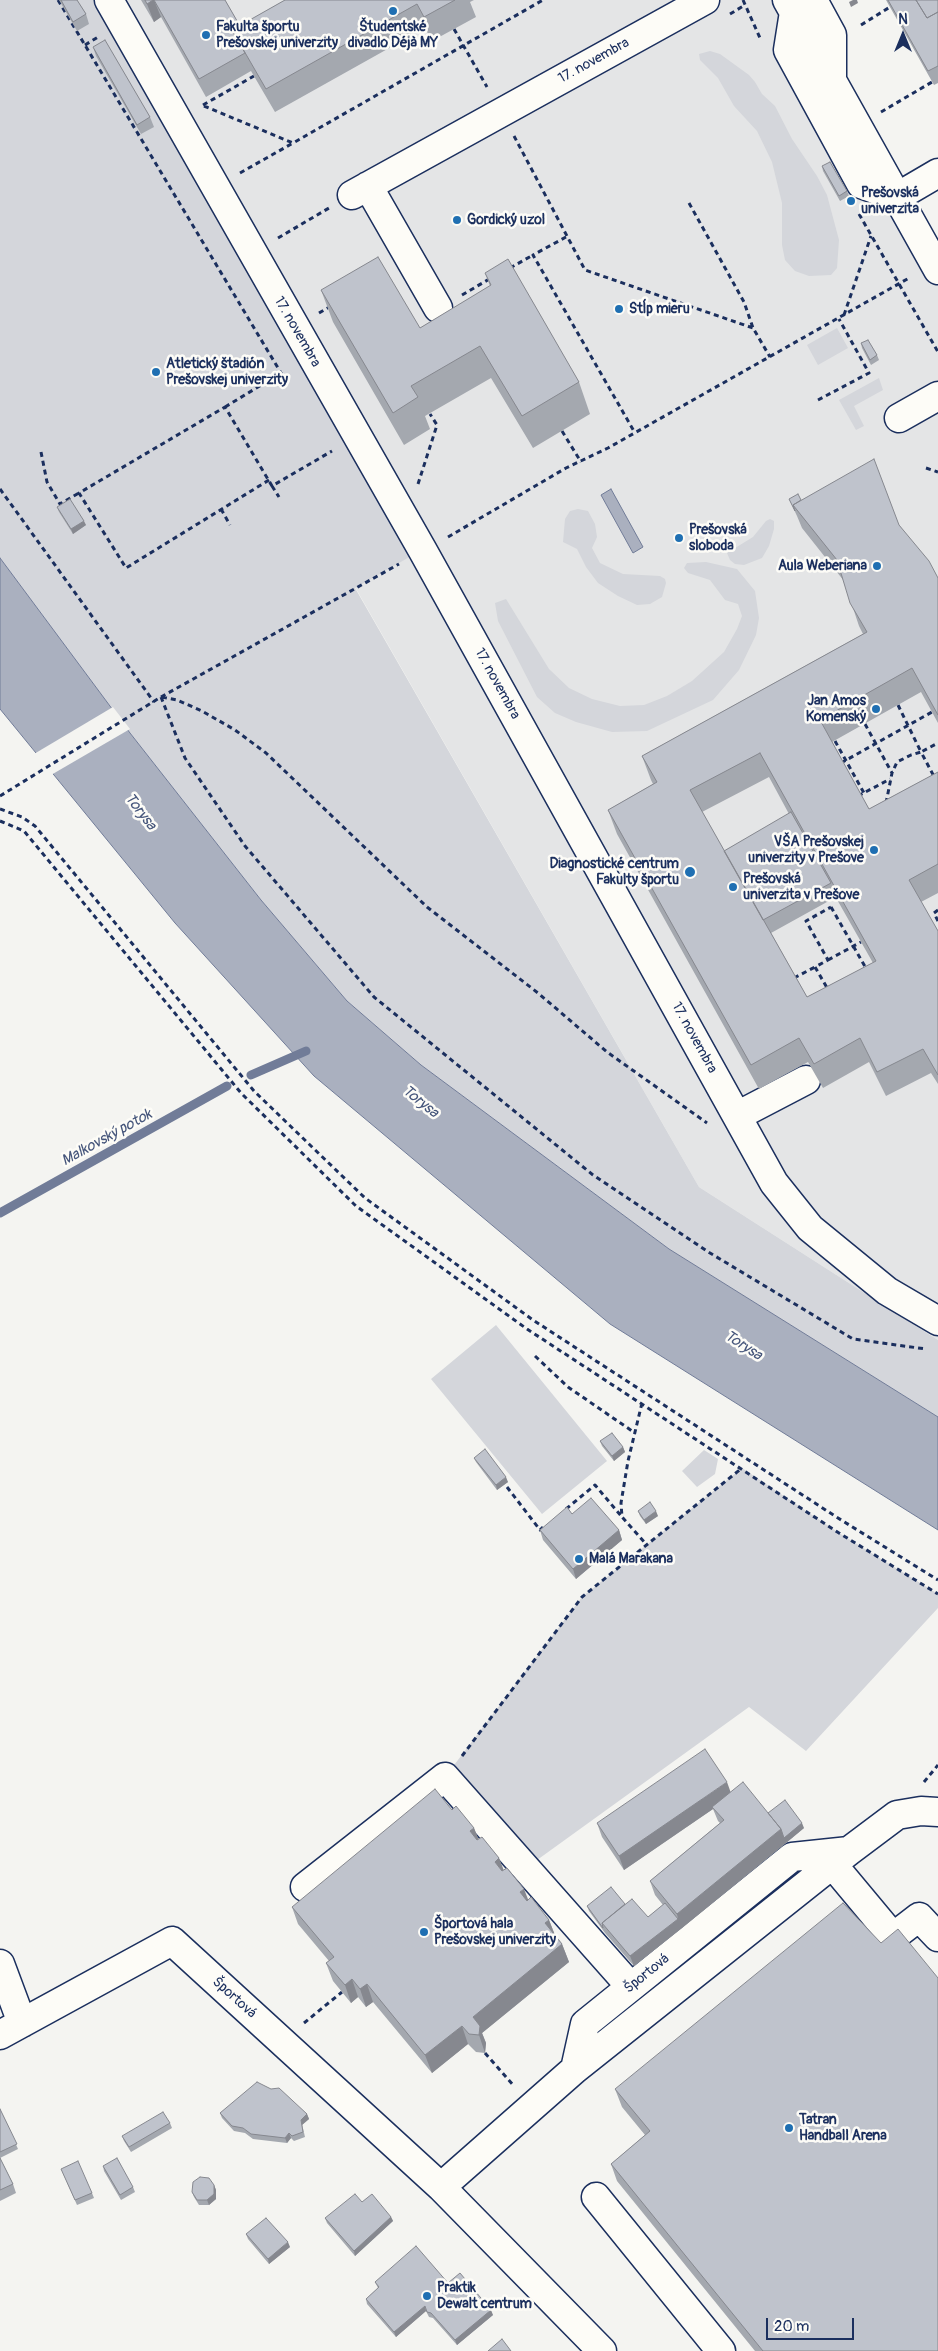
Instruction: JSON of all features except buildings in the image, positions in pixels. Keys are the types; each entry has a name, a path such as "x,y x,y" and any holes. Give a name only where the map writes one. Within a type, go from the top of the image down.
{"street":[{"name":"17. novembra","path":"109,0 423,551 725,1122 810,1228 887,1291 938,1321"},
{"name":"17. novembra","path":"360,191 705,0"},
{"path":"798,4 832,81 897,197 926,273"},
{"path":"798,4 788,50 861,184 897,197"},
{"path":"897,197 938,173"},
{"path":"360,191 438,308"},
{"path":"899,418 938,396"},
{"path":"725,1122 806,1080"},
{"path":"305,1887 445,1777 630,1987"},
{"path":"441,2187 575,2069 897,1815 921,1811 938,1812"},
{"name":"Športová","path":"575,2069 585,2024 792,1857 841,1858"},
{"path":"841,1858 893,1937 920,1917 938,1937"},
{"name":"Športová","path":"11,2029 172,1941 441,2187 602,2351"},
{"path":"0,1964 11,2029"},
{"path":"596,2197 721,2351"}],"path":[{"path":"41,452 47,482 60,504 281,373 58,0"},
{"path":"237,175 463,44 544,0"},
{"path":"861,24 890,8"},
{"path":"454,29 585,270 753,328"},
{"path":"202,106 254,76"},
{"path":"196,103 294,143"},
{"path":"275,239 360,191"},
{"path":"689,203 744,302 753,328 770,357"},
{"path":"844,315 871,235"},
{"path":"507,269 566,237"},
{"path":"533,255 635,433"},
{"path":"0,796 161,697 423,551 566,468 635,433 844,315 926,273"},
{"path":"438,308 498,274"},
{"path":"318,314 335,304"},
{"path":"818,400 869,373 839,319"},
{"path":"225,407 279,497"},
{"path":"416,490 437,426 430,414"},
{"path":"562,431 581,462"},
{"path":"272,486 357,437"},
{"path":"926,468 938,472"},
{"path":"79,493 126,568 269,480"},
{"path":"0,489 153,702"},
{"path":"221,509 230,525"},
{"path":"161,697 177,700 202,711 235,730 266,753 427,907 538,993 607,1052 725,1122"},
{"path":"161,697 185,758 245,846 374,997 593,1175 710,1253 853,1339 928,1349"},
{"path":"898,706 938,783 929,787"},
{"path":"840,764 932,712"},
{"path":"865,724 892,773"},
{"path":"835,741 864,793"},
{"path":"886,811 890,779 897,762 938,743"},
{"path":"858,796 890,779"},
{"path":"0,809 22,817 35,826 254,1091 365,1198 533,1320 838,1518 938,1580"},
{"path":"0,821 24,831 241,1093 356,1206 527,1329 839,1533 938,1594"},
{"path":"816,967 837,1006 876,984 831,907 806,921 828,960"},
{"path":"938,910 934,913 938,921"},
{"path":"792,979 861,942"},
{"path":"535,1356 568,1387 635,1433"},
{"path":"622,1517 621,1503 642,1404"},
{"path":"445,1777 582,1597 742,1468"},
{"path":"561,1513 595,1485 647,1545"},
{"path":"507,1487 540,1530 547,1524"},
{"path":"281,2041 342,1992"},
{"path":"486,2053 533,2107"}],"shaded area":[{"path":"0,0 109,0 413,555 355,588 699,1187 938,1340 938,1417 669,1249 421,1065 347,1001 261,900 130,733 0,558"},
{"name":"Prešovská univerzita v Prešove","path":"109,0 792,0 938,260 938,1340 699,1187 355,587 412,555"},
{"path":"710,51 720,54 749,75 755,82 762,94 775,106 792,139 817,176 827,195 839,240 837,268 831,275 809,276 795,271 785,260 782,245 782,203 772,162 757,131 734,106 718,78 700,60 699,54"},
{"path":"837,328 848,348 818,365 807,345"},
{"path":"879,378 883,390 854,406 864,426 856,430 839,400"},
{"path":"578,509 588,511 595,524 597,537 592,548 600,563 623,574 660,576 665,579 666,583 662,597 650,604 637,605 598,583 586,567 577,549 563,542 565,519 570,511"},
{"path":"770,519 774,521 774,529 769,546 762,558 744,565 735,564 730,560 727,553 753,537 766,521"},
{"path":"706,562 737,569 755,591 759,618 756,635 739,670 713,700 647,731 612,732 576,722 555,713 537,697 498,621 495,603 506,599 549,669 569,688 592,699 620,706 644,705 667,696 692,681 724,652 737,629 742,616 738,604 725,600 710,580 688,573 684,568 687,563"},
{"path":"496,1325 607,1461 542,1514 431,1379"},
{"path":"704,1450 718,1459 715,1474 697,1487 682,1471"},
{"path":"742,1468 839,1533 938,1594 938,1608 806,1751 749,1707 526,1868 445,1777 582,1597"}],"water":[{"path":"611,489 643,547 633,553 601,495"},
{"name":"Torysa","path":"0,558 130,733 261,900 347,1001 421,1065 669,1249 938,1417 938,1530 610,1324 314,1076 175,923 0,709"}],"pier":[{"path":"113,707 130,729 51,775 34,754"}],"waterway":[{"name":"Malkovský potok","path":"251,1075 306,1051"},
{"name":"Malkovský potok","path":"0,1213 227,1086"}],"place":[{"name":"Študentské divadlo Déjà MY","path":"393,11"},
{"name":"Fakulta športu Prešovskej univerzity","path":"206,35"},
{"name":"Prešovská univerzita","path":"851,201"},
{"name":"Gordický uzol","path":"457,220"},
{"name":"Stĺp mieru","path":"619,309"},
{"name":"Atletický štadión Prešovskej univerzity","path":"156,372"},
{"name":"Prešovská sloboda","path":"679,538"},
{"name":"Aula Weberiana","path":"877,566"},
{"name":"Jan Amos Komenský","path":"876,709"},
{"name":"VŠA Prešovskej univerzity v Prešove","path":"874,850"},
{"name":"Diagnostické centrum Fakulty športu","path":"690,872"},
{"name":"Prešovská univerzita v Prešove","path":"733,887"},
{"name":"Malá Marakana","path":"579,1559"},
{"name":"Športová hala Prešovskej univerzity","path":"424,1932"},
{"name":"Tatran Handball Arena","path":"789,2128"},
{"name":"Praktik Dewalt centrum","path":"427,2296"}]}
